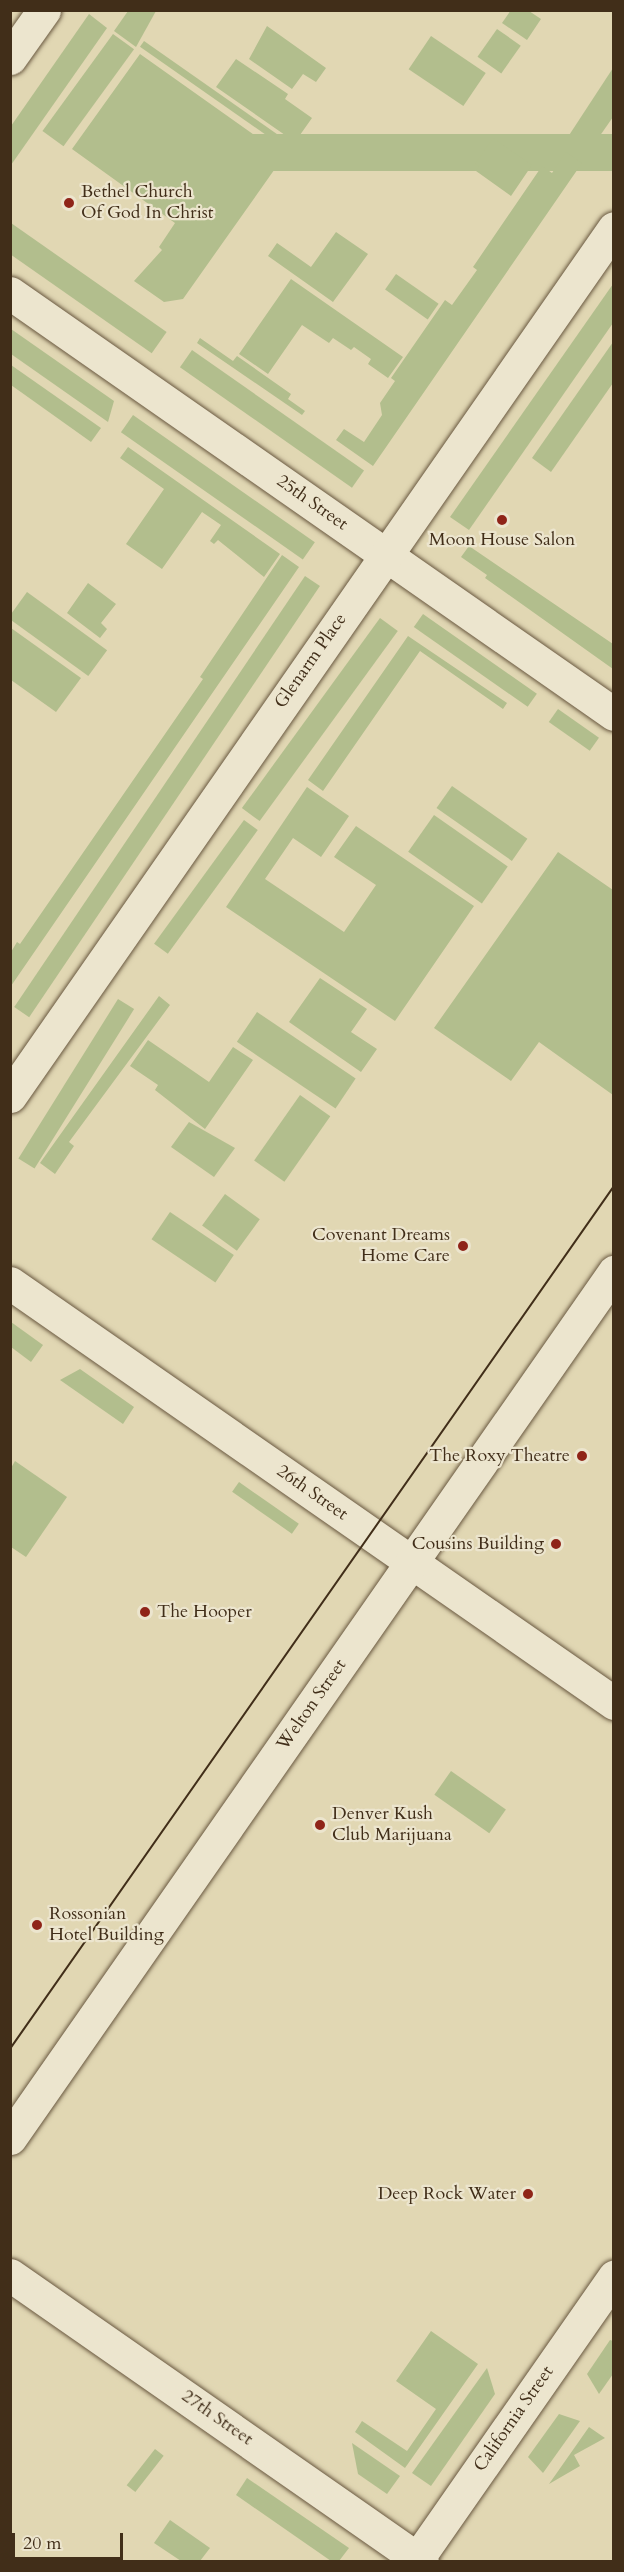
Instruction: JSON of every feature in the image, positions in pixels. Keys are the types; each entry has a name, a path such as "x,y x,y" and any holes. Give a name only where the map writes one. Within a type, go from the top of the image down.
{"street":[{"path":"10,58 44,10"},
{"name":"Glenarm Place","path":"10,1096 614,228"},
{"name":"25th Street","path":"10,292 614,714"},
{"name":"Welton Street","path":"13,2129 614,1272"},
{"name":"26th Street","path":"10,1283 614,1703"},
{"name":"27th Street","path":"10,2275 418,2560"},
{"name":"California Street","path":"418,2560 614,2277"}],"green space":[{"path":"511,10 529,11 541,19 527,40 502,23"},
{"path":"128,11 156,11 136,47 114,31"},
{"path":"89,14 107,28 11,165 11,126"},
{"path":"267,26 326,68 316,82 303,74 292,89 249,59"},
{"path":"497,29 521,46 501,73 477,57"},
{"path":"113,34 134,49 64,146 42,131"},
{"path":"431,36 486,73 463,106 409,69"},
{"path":"144,41 295,147 291,152 140,47"},
{"path":"140,54 284,156 183,299 164,302 134,281 162,250 159,247 175,223 72,149"},
{"path":"236,59 288,94 285,99 312,118 295,142 216,87"},
{"path":"613,68 613,117 583,160 562,146"},
{"path":"208,134 613,134 613,171 208,171"},
{"path":"493,138 532,165 511,196 476,171 479,166 475,164"},
{"path":"566,152 582,163 373,466 336,440 344,429 364,442 382,415 380,403 395,381 391,378 445,300 452,305 477,270 473,267 542,166 552,173"},
{"path":"11,223 167,332 152,353 10,254"},
{"path":"336,232 368,254 333,302 268,256 277,243 311,267"},
{"path":"396,274 439,304 428,319 385,290"},
{"path":"291,279 403,357 388,378 368,364 371,359 354,347 351,350 333,338 329,343 302,325 268,374 239,354"},
{"path":"613,284 613,323 469,530 450,517"},
{"path":"11,329 114,401 108,422 11,354"},
{"path":"200,338 233,361 237,356 291,394 288,399 305,411 302,415 197,343"},
{"path":"613,342 613,383 551,472 532,458"},
{"path":"192,350 364,470 352,488 180,367"},
{"path":"11,365 101,428 91,442 11,385"},
{"path":"133,415 315,542 303,560 121,432"},
{"path":"128,447 280,554 264,577 218,540 214,544 210,541 221,525 202,512 162,569 126,544 164,489 120,458"},
{"path":"469,546 613,644 613,669 485,578 487,575 461,557"},
{"path":"282,555 299,567 11,986 11,952 17,942 20,944 203,679 200,677"},
{"path":"305,576 320,586 29,1017 14,1007"},
{"path":"88,583 116,604 101,623 107,629 100,638 67,613"},
{"path":"27,592 107,650 88,676 10,619 10,615"},
{"path":"423,614 537,694 528,707 414,627"},
{"path":"380,618 398,631 260,821 242,808"},
{"path":"11,628 81,678 56,712 11,680"},
{"path":"408,636 507,703 503,709 420,651 323,791 308,780"},
{"path":"558,709 599,738 590,751 549,722"},
{"path":"452,786 527,839 512,861 437,808"},
{"path":"307,787 349,816 321,857 293,838 265,879 344,932 376,885 334,857 356,826 474,906 395,1021 226,907"},
{"path":"434,815 508,867 482,903 408,852"},
{"path":"244,820 258,830 168,954 154,944"},
{"path":"558,852 613,890 613,1095 539,1042 511,1081 434,1028"},
{"path":"320,978 367,1009 351,1032 377,1049 361,1072 289,1022"},
{"path":"159,996 170,1005 69,1142 74,1146 55,1174 40,1163"},
{"path":"118,999 134,1009 34,1169 18,1158"},
{"path":"257,1012 356,1079 336,1108 237,1042"},
{"path":"148,1040 209,1082 233,1047 253,1060 205,1129 155,1090 158,1085 130,1066"},
{"path":"300,1095 330,1116 284,1182 254,1161"},
{"path":"189,1122 235,1148 214,1177 171,1147"},
{"path":"225,1194 260,1219 237,1251 202,1226"},
{"path":"170,1212 234,1255 215,1282 152,1239"},
{"path":"11,1322 43,1345 31,1362 11,1347"},
{"path":"80,1369 134,1407 123,1424 60,1380"},
{"path":"15,1461 67,1497 26,1557 11,1547 11,1468"},
{"path":"239,1482 299,1524 292,1534 232,1492"},
{"path":"451,1771 506,1809 489,1833 434,1795"},
{"path":"431,2331 478,2364 405,2468 355,2432 362,2421 407,2451 436,2409 396,2381"},
{"path":"610,2340 613,2341 613,2374 599,2394 587,2374"},
{"path":"487,2368 495,2394 431,2486 412,2473"},
{"path":"559,2414 580,2421 543,2473 528,2457"},
{"path":"589,2427 605,2438 574,2455 580,2466 549,2484"},
{"path":"352,2443 400,2476 387,2494 358,2474"},
{"path":"155,2449 164,2456 135,2492 127,2485"},
{"path":"247,2478 349,2548 339,2561 331,2561 236,2495"},
{"path":"170,2520 210,2548 200,2561 181,2561 154,2543"}],"tram line":[{"path":"10,2049 614,1186"}],"place":[{"name":"Bethel Church Of God In Christ","path":"69,203"},
{"name":"Moon House Salon","path":"502,520"},
{"name":"Covenant Dreams Home Care","path":"463,1246"},
{"name":"The Roxy Theatre","path":"582,1456"},
{"name":"Cousins Building","path":"556,1544"},
{"name":"The Hooper","path":"145,1612"},
{"name":"Denver Kush Club Marijuana","path":"320,1825"},
{"name":"Rossonian Hotel Building","path":"37,1925"},
{"name":"Deep Rock Water","path":"528,2194"}]}
